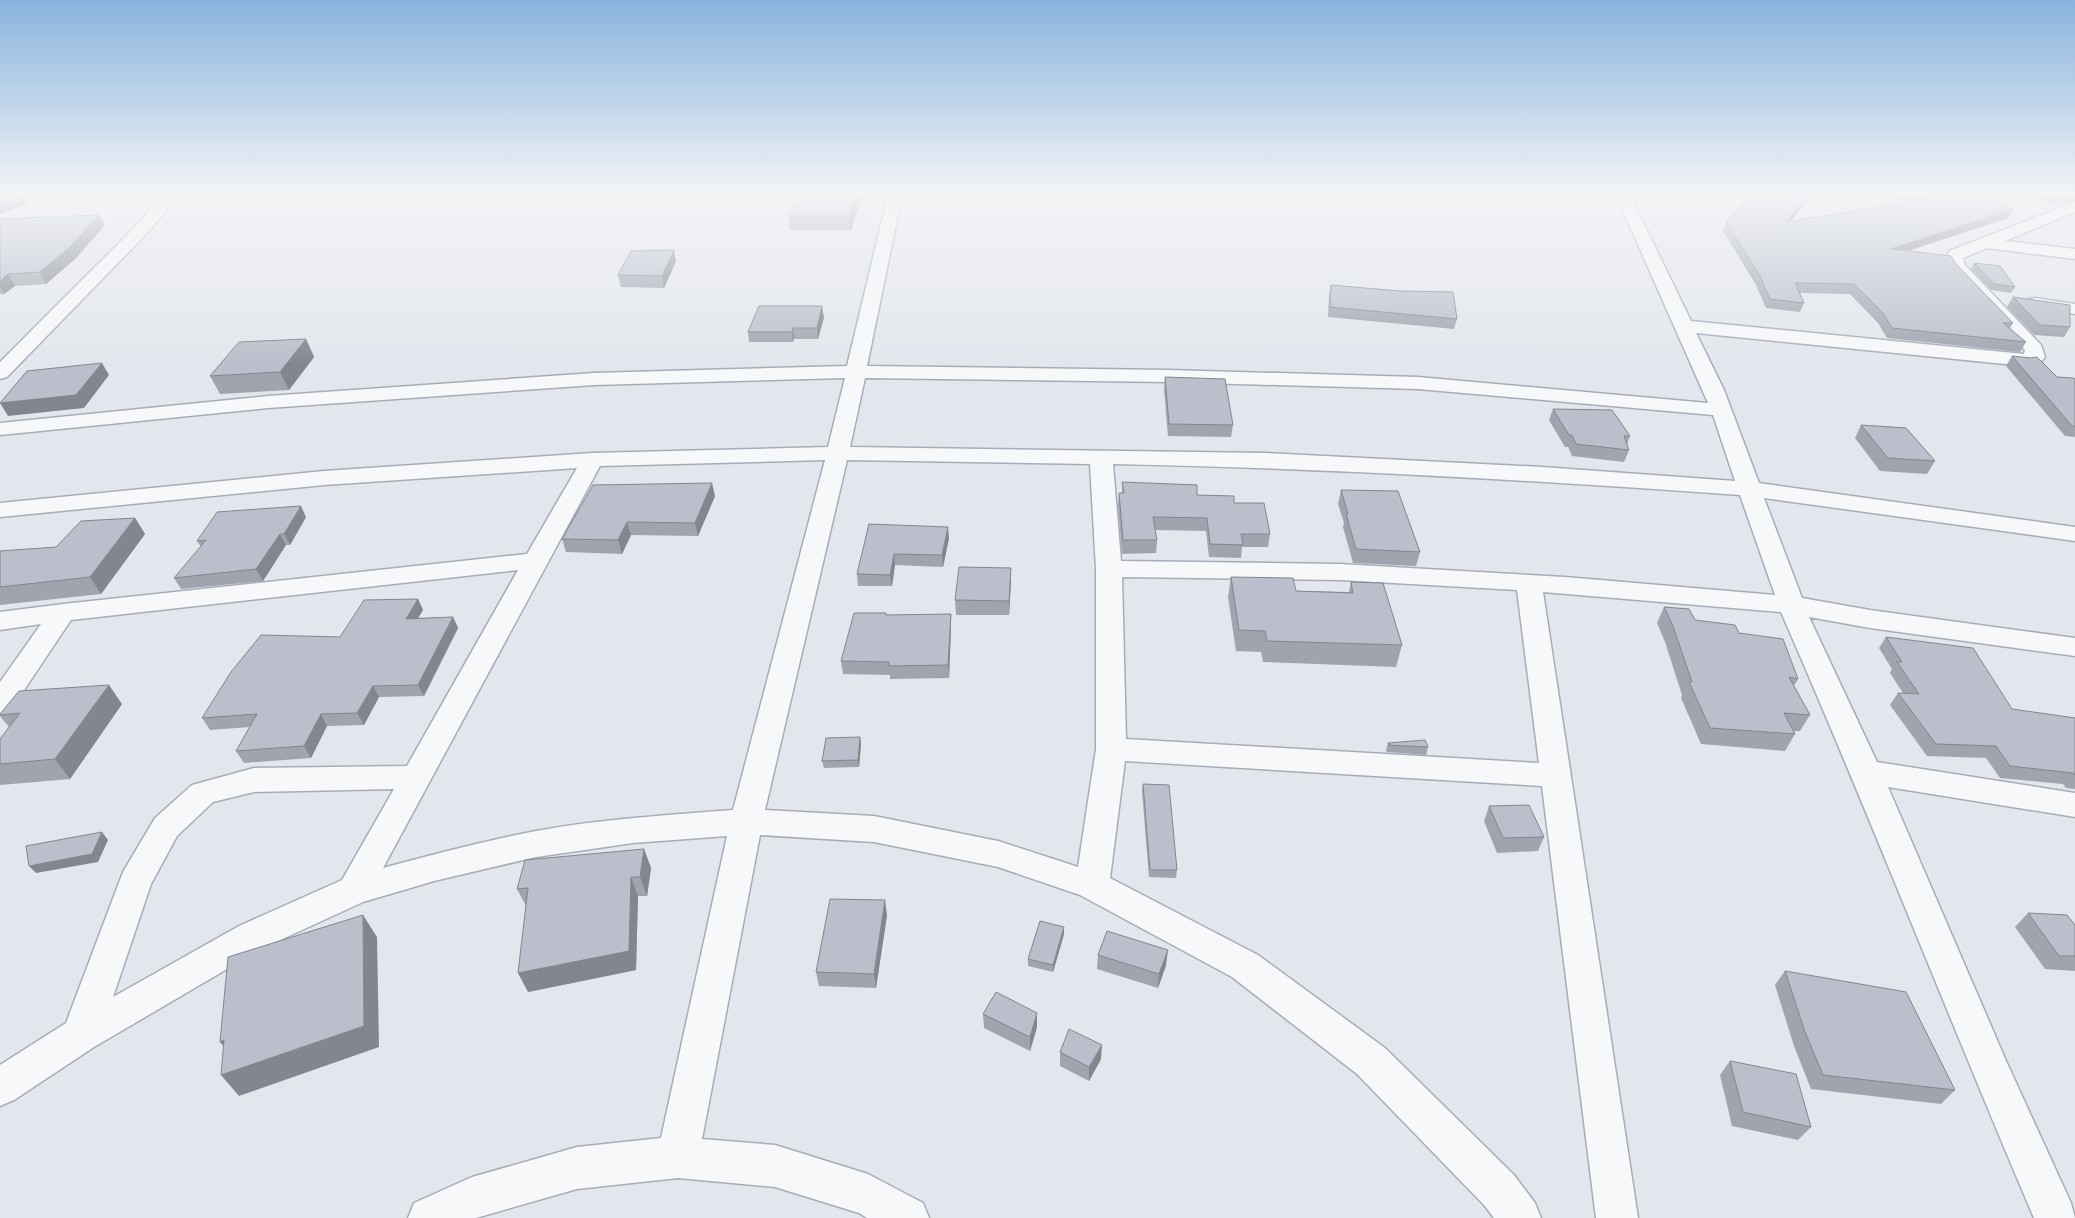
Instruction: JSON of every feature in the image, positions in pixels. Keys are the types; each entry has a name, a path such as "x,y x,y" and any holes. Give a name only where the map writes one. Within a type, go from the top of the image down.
{"street":[{"path":"0,374 120,252"},
{"path":"678,1157 746,822 838,453 882,252"},
{"path":"1649,252 1722,410 1791,605 1866,772 1992,1074 2056,1218"},
{"path":"1683,326 2025,360 2035,357 2034,349 1954,261 1955,255 1962,252"},
{"path":"2058,252 2075,254"},
{"path":"1984,296 2075,309"},
{"path":"0,429 268,402 584,380 856,372 1168,376 1418,382 1722,410"},
{"path":"0,510 324,478 592,460 838,453 1265,460 1542,474 1751,489 2075,534"},
{"path":"1092,885 1111,748 1109,569 1101,457"},
{"path":"354,890 592,460"},
{"path":"0,621 63,612 535,561"},
{"path":"1109,569 1340,572 1529,584 1791,605 1870,619 2075,647"},
{"path":"1529,584 1617,1218"},
{"path":"0,704 63,612"},
{"path":"1111,748 1554,775"},
{"path":"1866,772 2075,805"},
{"path":"80,1035 135,882 166,827 203,793 254,780 416,777"},
{"path":"0,1087 80,1035 251,937 354,890 434,867 536,844 633,830 746,822 874,829 998,854 1092,885 1245,966 1371,1061 1499,1190 1520,1218"},
{"path":"429,1218 472,1198 578,1168 678,1157 775,1166 868,1195 908,1218"}],"building":[{"path":"0,252 64,252 40,272 8,274 0,281"},
{"path":"631,252 673,252 662,276 618,275"},
{"path":"1745,252 1915,252 1951,256 1956,264 2013,323 2003,323 2026,342 1892,328 1883,313 1854,284 1795,283 1804,303 1770,299 1760,276"},
{"path":"1974,263 2000,266 2015,287 1994,284"},
{"path":"1331,285 1399,291 1453,292 1457,319 1330,307"},
{"path":"2013,297 2070,305 2070,327 2040,325"},
{"path":"759,306 822,306 817,328 793,328 792,332 748,332"},
{"path":"306,339 280,372 210,376 239,342"},
{"path":"2012,356 2037,357 2057,377 2075,379 2075,426 2072,426"},
{"path":"102,363 76,395 0,403 27,371"},
{"path":"1165,377 1225,379 1233,425 1169,424"},
{"path":"1553,409 1612,410 1630,436 1624,436 1629,450 1576,444 1572,435 1569,435"},
{"path":"1861,425 1906,428 1935,461 1888,458"},
{"path":"1122,482 1197,485 1197,495 1234,496 1234,503 1264,503 1270,534 1241,534 1243,545 1210,544 1207,518 1153,517 1157,540 1123,540 1119,493 1124,493"},
{"path":"712,483 695,523 627,522 618,540 562,539 593,485"},
{"path":"1341,490 1398,491 1420,552 1356,549"},
{"path":"301,506 284,534 280,534 256,569 174,578 206,540 197,541 217,512"},
{"path":"135,518 90,577 0,587 0,551 56,547 81,521"},
{"path":"869,524 948,527 942,555 894,554 890,575 857,574"},
{"path":"959,567 1011,568 1009,601 955,600"},
{"path":"1231,577 1293,578 1296,591 1353,593 1351,582 1383,583 1402,645 1267,641 1265,631 1239,630"},
{"path":"418,599 406,619 453,617 418,685 373,686 357,713 321,714 304,746 236,751 257,714 202,718 231,672 261,635 340,637 364,600"},
{"path":"1664,607 1689,609 1695,620 1735,625 1739,633 1783,639 1798,679 1789,677 1810,715 1784,713 1795,734 1710,728 1689,682 1692,682 1673,626"},
{"path":"854,613 886,613 886,615 951,614 948,665 889,666 889,662 841,661"},
{"path":"1886,637 1973,648 2012,709 2075,718 2075,775 2073,773 2010,766 1996,746 1936,744 1898,693 1919,694 1897,662 1902,662"},
{"path":"109,685 55,759 0,764 0,739 20,713 0,714 19,691"},
{"path":"860,737 858,760 822,761 826,738"},
{"path":"1425,740 1428,747 1389,745 1388,743"},
{"path":"1143,784 1169,785 1177,870 1150,870"},
{"path":"1529,805 1544,837 1503,838 1489,806"},
{"path":"102,832 92,854 29,866 26,846"},
{"path":"644,849 640,877 631,877 629,951 518,973 528,888 517,889 525,860"},
{"path":"830,899 885,900 874,974 816,972"},
{"path":"2028,913 2067,915 2075,925 2075,956 2059,956"},
{"path":"363,915 364,1026 221,1075 224,1040 220,1042 228,957"},
{"path":"1040,921 1064,927 1053,965 1028,959"},
{"path":"1107,931 1168,950 1159,974 1098,955"},
{"path":"1785,971 1906,992 1955,1090 1823,1075 1805,1032"},
{"path":"996,992 1037,1013 1030,1037 983,1014"},
{"path":"1069,1029 1102,1045 1089,1067 1060,1052"},
{"path":"1730,1061 1796,1074 1811,1127 1743,1112"}]}
